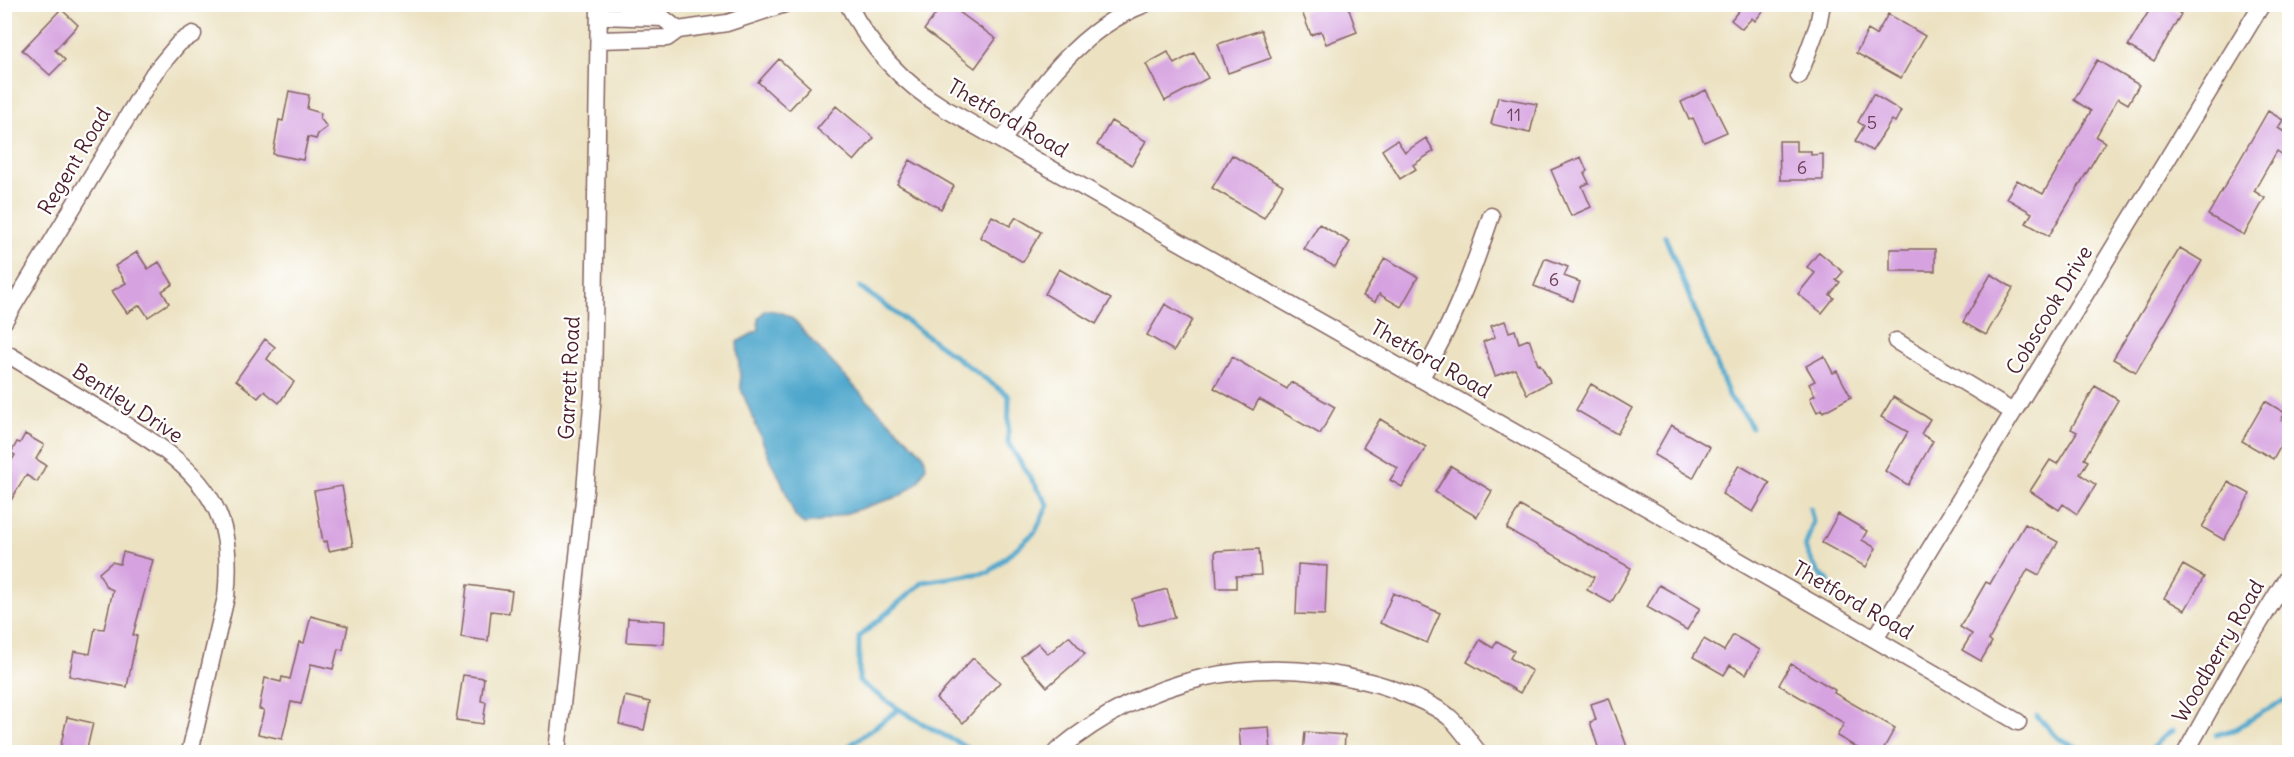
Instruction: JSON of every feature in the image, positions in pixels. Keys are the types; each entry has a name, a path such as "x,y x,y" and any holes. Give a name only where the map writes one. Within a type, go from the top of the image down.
{"street":[{"path":"599,40 667,38 678,30 727,23 785,4"},
{"name":"Thetford Road","path":"848,4 872,43 897,72 912,86 944,108 2018,722"},
{"path":"1002,141 1041,88 1075,49 1114,19 1145,4"},
{"path":"1799,76 1818,25 1822,4"},
{"name":"Cobscook Drive","path":"1875,639 2262,4"},
{"path":"599,10 663,18 678,30"},
{"name":"Garrett Road","path":"557,753 584,502 593,393 599,10"},
{"name":"Regent Road","path":"4,321 154,73 179,43 193,34"},
{"path":"1420,379 1453,316 1472,272 1491,216"},
{"path":"1896,341 2013,412"},
{"name":"Bentley Drive","path":"4,352 146,437 190,473 206,492 218,512 227,554 226,597 190,753"},
{"name":"Woodberry Road","path":"2186,753 2232,668 2289,573"},
{"path":"1056,753 1114,711 1161,690 1215,675 1257,669 1286,669 1346,676 1374,683 1415,698 1449,717 1478,753"}],"water":[{"path":"765,310 782,313 792,318 863,396 924,455 926,466 919,481 900,496 819,522 804,524 795,516 741,389 737,342 759,330 758,319"}],"building":[{"path":"943,4 948,4 996,39 975,68 924,30"},
{"path":"1322,4 1347,4 1357,32 1326,44 1321,31 1311,35 1302,12"},
{"path":"1734,4 1769,4 1755,21 1752,18 1742,29 1731,20 1740,9"},
{"path":"2153,4 2165,4 2181,14 2154,61 2128,46"},
{"path":"61,9 78,25 55,50 65,60 50,75 22,50"},
{"path":"1888,14 1925,36 1901,78 1856,53 1868,30 1876,35"},
{"path":"1261,30 1271,58 1228,73 1218,44"},
{"path":"1168,52 1174,64 1194,53 1208,78 1165,101 1146,64"},
{"path":"779,59 810,87 789,110 758,82"},
{"path":"2097,60 2139,85 2128,104 2118,98 2096,137 2105,142 2049,236 2026,223 2032,213 2006,198 2017,180 2043,194 2091,111 2074,100"},
{"path":"1706,90 1727,132 1704,142 1693,118 1689,120 1681,102"},
{"path":"289,91 309,95 307,109 321,113 320,118 327,127 318,134 316,139 308,137 303,160 273,154 279,120 283,121"},
{"path":"1873,94 1901,111 1895,122 1892,120 1872,151 1855,141 1864,126 1858,122"},
{"path":"1498,97 1537,104 1530,133 1491,124"},
{"path":"836,106 874,138 854,161 817,129"},
{"path":"2268,111 2283,120 2278,128 2289,135 2289,144 2283,155 2277,151 2254,191 2265,198 2244,235 2208,215"},
{"path":"1111,121 1146,141 1132,165 1097,145"},
{"path":"1426,138 1434,151 1413,165 1416,169 1400,179 1382,150 1397,140 1405,152"},
{"path":"1779,141 1796,141 1796,151 1811,151 1811,155 1823,154 1823,180 1780,180"},
{"path":"1232,155 1283,185 1264,218 1212,188"},
{"path":"1581,157 1587,171 1584,173 1589,183 1582,186 1591,207 1571,216 1551,170"},
{"path":"910,160 954,186 941,209 897,184"},
{"path":"992,216 1010,226 1016,217 1041,232 1023,262 980,237"},
{"path":"1319,224 1350,242 1335,267 1304,249"},
{"path":"2180,248 2202,261 2136,372 2113,359"},
{"path":"1890,249 1935,249 1935,271 1890,271"},
{"path":"137,252 148,269 159,262 173,284 162,291 169,303 148,317 140,305 127,313 112,291 126,283 115,266"},
{"path":"1819,252 1843,272 1836,280 1840,282 1830,295 1834,298 1822,313 1798,294 1815,273 1807,267"},
{"path":"1385,258 1418,277 1401,307 1379,294 1375,302 1363,296"},
{"path":"1545,258 1568,267 1564,276 1580,282 1573,301 1534,286"},
{"path":"1059,269 1111,299 1096,324 1045,294"},
{"path":"1991,274 2013,288 1986,335 1963,322"},
{"path":"1165,304 1192,320 1174,351 1147,335"},
{"path":"1505,321 1509,332 1515,330 1519,343 1529,339 1538,365 1540,364 1550,382 1527,394 1515,369 1495,376 1483,342 1495,337 1491,326"},
{"path":"265,339 275,347 267,359 294,382 279,403 264,391 258,398 236,380"},
{"path":"1824,356 1833,373 1837,371 1851,397 1823,412 1822,409 1817,412 1810,398 1815,395 1809,384 1815,381 1806,366"},
{"path":"1232,357 1287,389 1291,382 1335,407 1320,434 1259,399 1253,410 1214,388"},
{"path":"1591,384 1632,408 1617,434 1576,410"},
{"path":"2095,386 2118,400 2084,459 2088,461 2080,474 2096,485 2077,514 2063,504 2059,510 2030,491 2050,460 2057,464 2077,432 2071,429"},
{"path":"1893,397 1930,419 1921,434 1933,441 1908,485 1885,471 1908,432 1881,417"},
{"path":"2265,401 2285,413 2281,420 2289,425 2289,430 2273,459 2242,441"},
{"path":"1380,419 1426,447 1402,487 1390,480 1398,468 1363,447"},
{"path":"1671,425 1710,447 1693,478 1654,455"},
{"path":"25,434 44,445 36,459 46,465 37,482 26,475 4,512 4,473 15,455 11,453"},
{"path":"1739,465 1770,483 1753,512 1722,494"},
{"path":"1451,466 1492,491 1477,517 1435,492"},
{"path":"2228,482 2250,494 2224,540 2202,527"},
{"path":"342,486 353,546 329,551 327,541 323,542 314,491"},
{"path":"1520,506 1631,568 1611,603 1587,590 1594,577 1507,529"},
{"path":"1838,514 1867,531 1862,540 1876,548 1866,567 1822,543"},
{"path":"2025,524 2058,542 2039,575 2028,569 1989,640 1992,642 1981,661 1962,650 1972,634 1960,627 1986,582 1990,584"},
{"path":"1259,549 1261,575 1236,576 1236,588 1217,588 1215,551"},
{"path":"123,552 153,560 133,635 137,636 127,687 69,676 74,651 90,654 95,628 104,629 113,590 106,587 99,573 112,562 120,564"},
{"path":"1298,564 1327,566 1325,615 1296,614"},
{"path":"2183,565 2204,577 2185,610 2164,598"},
{"path":"467,585 512,591 509,613 491,611 488,641 461,637"},
{"path":"1659,585 1700,608 1687,630 1647,607"},
{"path":"1167,589 1175,617 1139,626 1132,599"},
{"path":"1393,593 1440,613 1427,643 1380,623"},
{"path":"311,616 348,626 343,650 338,649 333,669 311,664 301,704 291,702 282,739 258,734 264,710 259,709 265,678 281,682 282,677 290,679 299,642 304,643"},
{"path":"628,618 665,621 664,644 626,642"},
{"path":"1733,635 1760,650 1746,674 1730,665 1724,675 1693,657 1704,639 1724,651"},
{"path":"1069,636 1085,654 1047,687 1021,657 1038,643 1048,654"},
{"path":"1480,640 1493,648 1497,641 1514,651 1510,658 1532,671 1520,693 1467,662"},
{"path":"973,658 1000,682 963,723 936,699"},
{"path":"1791,664 1835,690 1834,693 1895,728 1881,753 1866,753 1837,736 1844,723 1779,685"},
{"path":"463,675 484,678 481,701 486,702 483,724 456,720"},
{"path":"625,696 650,702 644,730 619,724"},
{"path":"1609,698 1626,744 1627,753 1600,753 1590,722 1596,720 1591,704"},
{"path":"67,717 93,723 86,753 59,753"},
{"path":"1269,727 1271,753 1241,753 1239,729"},
{"path":"1305,732 1345,735 1344,753 1303,753"}],"waterway":[{"path":"1665,236 1730,398 1745,415 1751,427"},
{"path":"860,287 1009,396 1008,443 1048,505 1035,532 989,572 923,582 859,637 859,681 916,720 978,752"},
{"path":"1810,508 1813,522 1805,548 1818,573 1828,580 1830,597"},
{"path":"2216,735 2236,729 2290,698"},
{"path":"841,752 898,710"},
{"path":"2037,716 2058,738 2087,752"},
{"path":"2149,752 2165,735 2173,731"}]}
